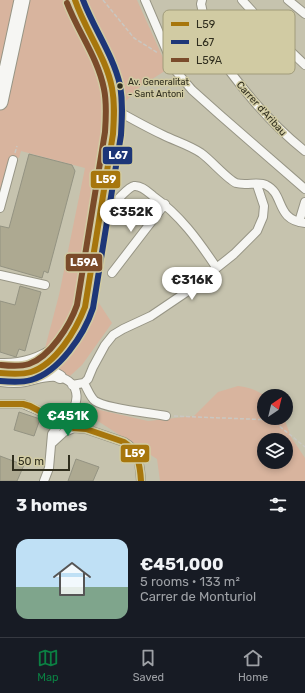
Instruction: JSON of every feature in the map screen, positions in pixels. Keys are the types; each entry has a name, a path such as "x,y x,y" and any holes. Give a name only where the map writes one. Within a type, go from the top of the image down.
{"highway":[{"path":"0,102 22,0"}],"street":[{"path":"0,373 18,374 42,367 54,357 77,327 85,307 111,141 114,109 110,80 84,24 75,0"},
{"path":"145,0 163,43"},
{"name":"Carrer d'Aribau","path":"202,0 202,10"},
{"path":"242,0 251,10"},
{"path":"288,0 305,14"},
{"path":"295,55 305,65"},
{"path":"178,74 192,90 305,190"},
{"name":"Carrer d'Aribau","path":"233,74 260,109 303,148"},
{"path":"114,109 202,154 236,183 257,185 261,183 272,189 287,216 293,221 302,222 305,202"},
{"path":"0,208 13,160"},
{"path":"72,385 84,383 88,379 93,366 105,345 113,335 123,328 151,316 185,294 234,254 257,231 263,218 264,206 257,185"},
{"path":"99,221 127,188 135,186 143,188 165,204 182,220 198,240 216,268"},
{"path":"112,273 165,204"},
{"path":"0,274 45,285"},
{"path":"3,366 30,362 51,352 65,343"},
{"path":"54,357 55,365 60,378"},
{"path":"30,362 42,367 72,385 77,399 73,411 62,420 52,434 49,468 44,481"},
{"path":"0,382 24,382 46,376 60,378"},
{"path":"84,383 94,400 99,403 166,416"},
{"path":"0,404 23,404 62,420 74,428 86,429 129,444 136,453 141,481"},
{"path":"73,411 78,421 86,429"},
{"path":"52,443 64,432 74,428"}],"path":[{"path":"103,0 134,38 163,56"},
{"path":"166,416 272,420 305,447"}],"shaded area":[{"path":"0,0 137,0 163,58 163,72 141,86 124,103 97,300 112,323 82,365 70,376 39,371 59,295 85,168 21,151 19,158 11,156 0,195"},
{"path":"238,386 257,391 257,425 287,425 290,433 257,433 257,469 293,469 293,440 305,458 305,481 160,481 157,459 90,416 91,408 148,421 194,416 218,392"}],"building":[{"path":"29,154 72,165 75,171 48,273 44,271 42,278 0,266 0,226 9,228"},
{"path":"20,286 41,292 25,351 19,349 16,357 0,352 0,301 15,305"},
{"path":"19,412 40,419 34,436 14,430"},
{"path":"0,456 24,465 17,481 0,481"},
{"path":"76,459 99,467 93,481 68,481"}],"transit line":[{"name":"L59","path":"0,373 27,373 40,368 49,362 71,336 85,307 113,134 114,105 112,88 105,65 75,0"},
{"name":"L67","path":"0,381 27,381 41,376 51,369 61,361 77,341 93,308 121,135 122,104 120,85 113,63 83,0"},
{"name":"L59A","path":"1,365 26,365 44,355 52,348 70,322 77,305 105,132 106,105 104,89 93,56 67,3"},
{"name":"L59","path":"0,404 23,404 30,406 45,414 62,420 74,428 86,429 124,442 135,454 140,469 141,481"}],"place":[{"name":"Av. Generalitat - Sant Antoni","path":"120,86"}]}
